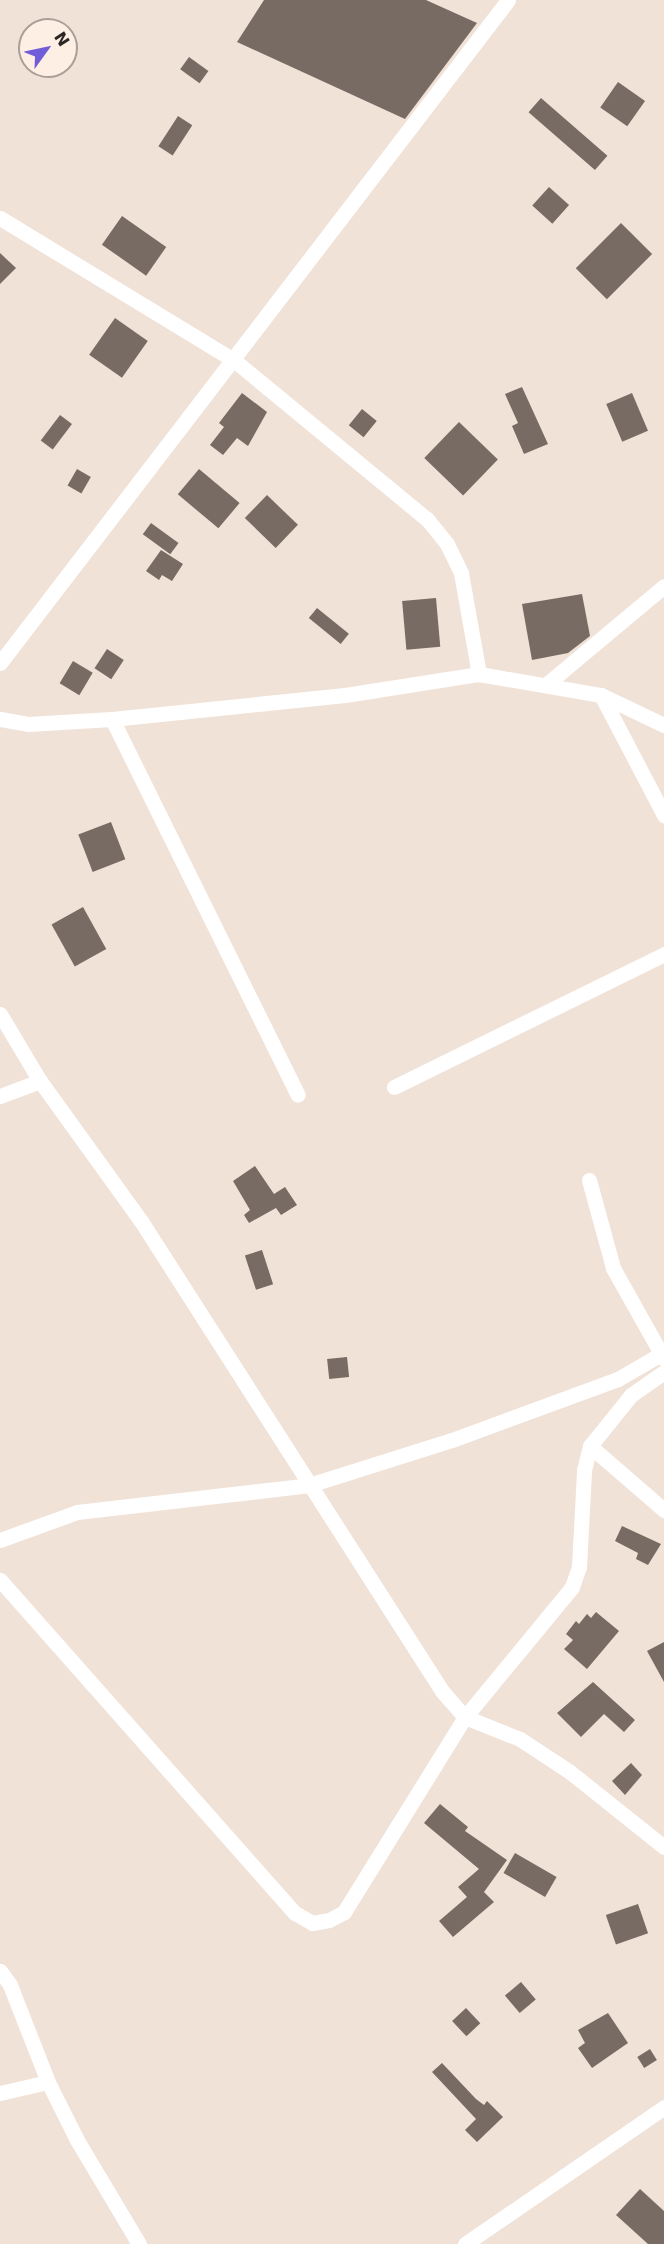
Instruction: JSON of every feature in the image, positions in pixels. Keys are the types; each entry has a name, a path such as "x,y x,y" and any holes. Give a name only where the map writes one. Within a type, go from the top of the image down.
{"street":[{"path":"0,663 235,361 508,0"},
{"path":"0,218 235,361 427,519 447,544 461,573 479,674"},
{"path":"548,683 664,586"},
{"path":"0,719 28,724 112,719 345,695 479,674 548,683 601,695 664,725"},
{"path":"601,695 664,815"},
{"path":"112,719 298,1095"},
{"path":"394,1087 664,954"},
{"path":"0,1014 40,1081 141,1221 442,1691 465,1717 520,1740 570,1772 664,1847"},
{"path":"0,1096 40,1081"},
{"path":"0,1540 77,1512 309,1485 452,1440 618,1379 663,1357 613,1268 590,1180"},
{"path":"0,1580 295,1913 312,1923 329,1920 344,1912 465,1717 572,1587 579,1567 584,1470 590,1446 631,1395 664,1372"},
{"path":"590,1446 664,1510"},
{"path":"0,1971 24,2016 48,2082 76,2140 140,2244"},
{"path":"0,2093 48,2082"},
{"path":"465,2244 664,2107"}],"building":[{"path":"264,0 426,0 477,23 405,119 237,42"},
{"path":"189,57 208,71 200,83 180,69"},
{"path":"618,82 645,101 627,126 600,107"},
{"path":"541,98 607,156 595,170 529,112"},
{"path":"178,116 192,125 173,155 158,146"},
{"path":"549,187 569,205 552,224 532,206"},
{"path":"122,216 166,247 146,276 102,245"},
{"path":"621,223 652,254 607,299 576,268"},
{"path":"0,253 16,268 0,284"},
{"path":"115,318 148,341 122,378 89,355"},
{"path":"522,387 548,444 524,454 512,426 518,423 505,394"},
{"path":"242,393 267,412 248,446 237,438 223,455 210,445 224,427 219,423"},
{"path":"632,393 648,431 622,442 606,404"},
{"path":"362,409 377,421 364,437 349,425"},
{"path":"60,415 72,424 53,450 41,441"},
{"path":"459,422 498,460 463,495 424,458"},
{"path":"77,469 91,477 81,493 68,485"},
{"path":"199,469 240,503 218,528 178,494"},
{"path":"267,495 298,525 276,548 245,518"},
{"path":"151,523 179,543 170,554 143,534"},
{"path":"161,550 183,564 172,581 162,575 159,580 146,571"},
{"path":"582,594 590,636 568,653 532,660 522,604"},
{"path":"436,598 440,647 406,650 402,601"},
{"path":"317,608 349,634 341,644 309,618"},
{"path":"107,649 124,660 111,679 94,668"},
{"path":"73,661 93,673 79,695 60,683"},
{"path":"111,822 125,859 93,872 78,835"},
{"path":"83,907 106,949 75,966 52,924"},
{"path":"255,1166 274,1194 285,1187 297,1205 281,1215 276,1208 249,1223 244,1215 250,1210 233,1181"},
{"path":"262,1250 273,1284 256,1290 245,1256"},
{"path":"347,1357 349,1377 329,1379 327,1359"},
{"path":"622,1526 661,1544 648,1565 636,1559 638,1553 615,1541"},
{"path":"596,1612 619,1631 587,1669 564,1649 573,1640 566,1634 576,1621 579,1624 587,1614 591,1618"},
{"path":"664,1642 664,1682 647,1651"},
{"path":"593,1682 635,1720 624,1732 604,1714 581,1737 557,1713"},
{"path":"631,1763 642,1775 625,1795 612,1781"},
{"path":"440,1804 468,1827 465,1831 507,1860 484,1892 494,1902 453,1937 439,1921 467,1897 458,1887 479,1869 424,1823"},
{"path":"515,1853 557,1877 545,1897 504,1873"},
{"path":"638,1904 648,1933 616,1944 606,1915"},
{"path":"521,1982 536,2000 520,2013 505,1995"},
{"path":"466,2008 480,2023 466,2036 452,2021"},
{"path":"608,2013 628,2043 592,2068 578,2048 585,2043 578,2030"},
{"path":"650,2049 657,2060 644,2068 637,2057"},
{"path":"442,2063 476,2099 484,2105 487,2101 503,2117 477,2142 465,2130 476,2119 432,2072"},
{"path":"640,2189 664,2211 664,2244 648,2244 616,2215"}]}
